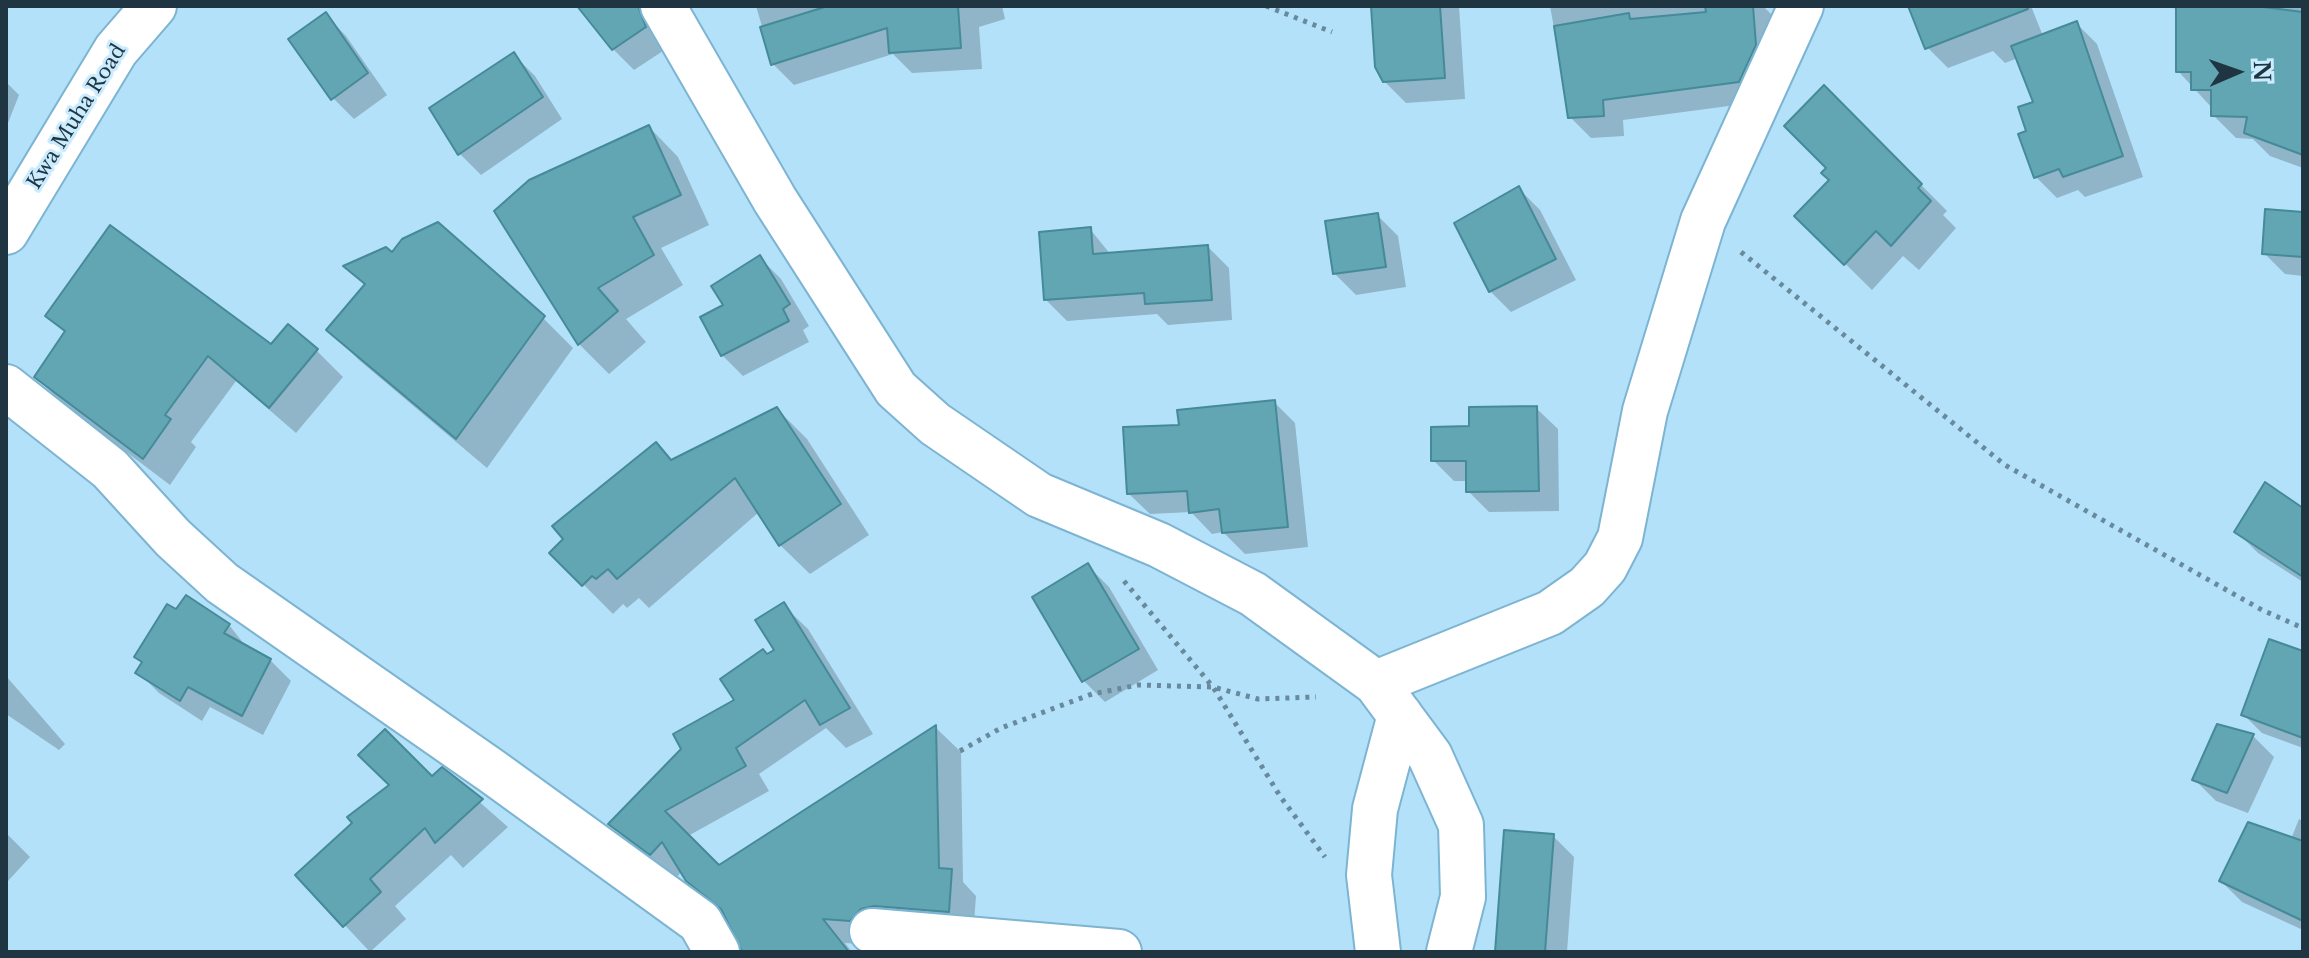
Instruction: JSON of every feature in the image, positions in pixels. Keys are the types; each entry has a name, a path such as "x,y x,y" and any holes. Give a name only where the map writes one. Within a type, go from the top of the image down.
{"street":[{"name":"Kwa Muha Road","path":"6,232 116,50 154,6"},
{"path":"663,6 775,200 896,389 935,424 1039,495 1159,545 1253,594 1388,699 1430,756 1461,825 1463,897 1449,952"},
{"path":"1388,699 1550,613 1587,587 1605,567 1620,538 1645,411 1703,221 1801,6"},
{"path":"6,387 110,469 173,538 222,583 456,746 700,922 717,952"},
{"path":"1378,952 1369,875 1388,699"},
{"path":"872,931 1119,952"}],"path":[{"path":"1266,6 1332,32"},
{"path":"1703,221 2005,465 2262,610 2303,628"},
{"path":"1115,572 1213,687 1280,796 1326,859"},
{"path":"960,751 1001,728 1092,694 1138,685 1213,687 1258,699 1323,696 1388,699"}],"building":[{"path":"577,6 638,6 646,27 612,50"},
{"path":"828,6 958,6 961,48 889,53 887,28 771,65 760,27"},
{"path":"1371,6 1440,6 1445,78 1383,82 1375,67"},
{"path":"1705,6 1753,6 1756,45 1739,82 1603,100 1604,116 1568,118 1554,26 1629,13 1630,19 1706,12"},
{"path":"1908,6 2027,6 2028,9 1925,49"},
{"path":"2176,6 2255,6 2303,12 2303,155 2244,133 2247,117 2211,116 2211,90 2191,90 2191,72 2176,72"},
{"path":"326,12 368,73 331,100 288,39"},
{"path":"2077,21 2123,156 2063,177 2059,169 2034,178 2018,134 2026,131 2018,107 2033,102 2011,46"},
{"path":"514,52 543,97 458,155 429,108"},
{"path":"1824,85 1922,184 1918,188 1931,201 1891,246 1876,231 1844,265 1794,216 1829,180 1821,173 1826,168 1784,126"},
{"path":"649,125 681,195 633,217 654,255 598,288 618,311 578,345 494,211 529,180"},
{"path":"1519,186 1556,259 1489,292 1454,223"},
{"path":"2265,209 2303,212 2303,257 2262,254"},
{"path":"1378,213 1386,267 1333,274 1325,221"},
{"path":"438,222 545,316 456,439 326,330 365,284 343,266 386,247 392,252 402,239"},
{"path":"110,225 271,344 288,324 318,349 269,408 208,356 165,415 171,419 143,459 34,377 65,331 45,316"},
{"path":"1091,227 1093,254 1208,245 1212,300 1145,304 1144,293 1044,300 1039,232"},
{"path":"760,255 790,304 783,309 789,321 721,356 700,317 723,305 711,286"},
{"path":"1275,400 1288,527 1222,533 1219,509 1189,513 1187,491 1127,494 1123,427 1179,425 1177,410"},
{"path":"1537,406 1539,491 1466,492 1466,461 1431,461 1431,427 1469,426 1469,407"},
{"path":"777,407 841,504 779,546 735,478 617,579 608,569 596,579 592,576 582,586 549,553 563,539 552,526 656,442 671,460"},
{"path":"2265,482 2303,508 2303,577 2234,532"},
{"path":"1088,563 1139,649 1082,682 1032,597"},
{"path":"186,595 230,624 224,633 271,659 242,716 188,687 180,701 135,673 142,662 134,657 167,604 176,609"},
{"path":"784,602 850,708 820,725 805,700 736,748 746,766 665,811 719,865 936,725 939,868 952,869 949,912 874,906 861,909 850,921 823,919 849,952 742,952 721,909 686,881 662,842 650,855 608,824 681,749 673,734 734,700 720,679 763,649 767,654 774,650 755,620"},
{"path":"2269,639 2303,651 2303,738 2241,715"},
{"path":"2217,724 2254,734 2227,793 2192,780"},
{"path":"385,729 432,776 442,767 483,799 435,843 425,828 370,879 381,892 343,927 295,875 352,823 347,817 389,785 358,755"},
{"path":"2248,822 2303,841 2303,921 2219,881"},
{"path":"1504,830 1554,834 1545,952 1495,952"}]}
